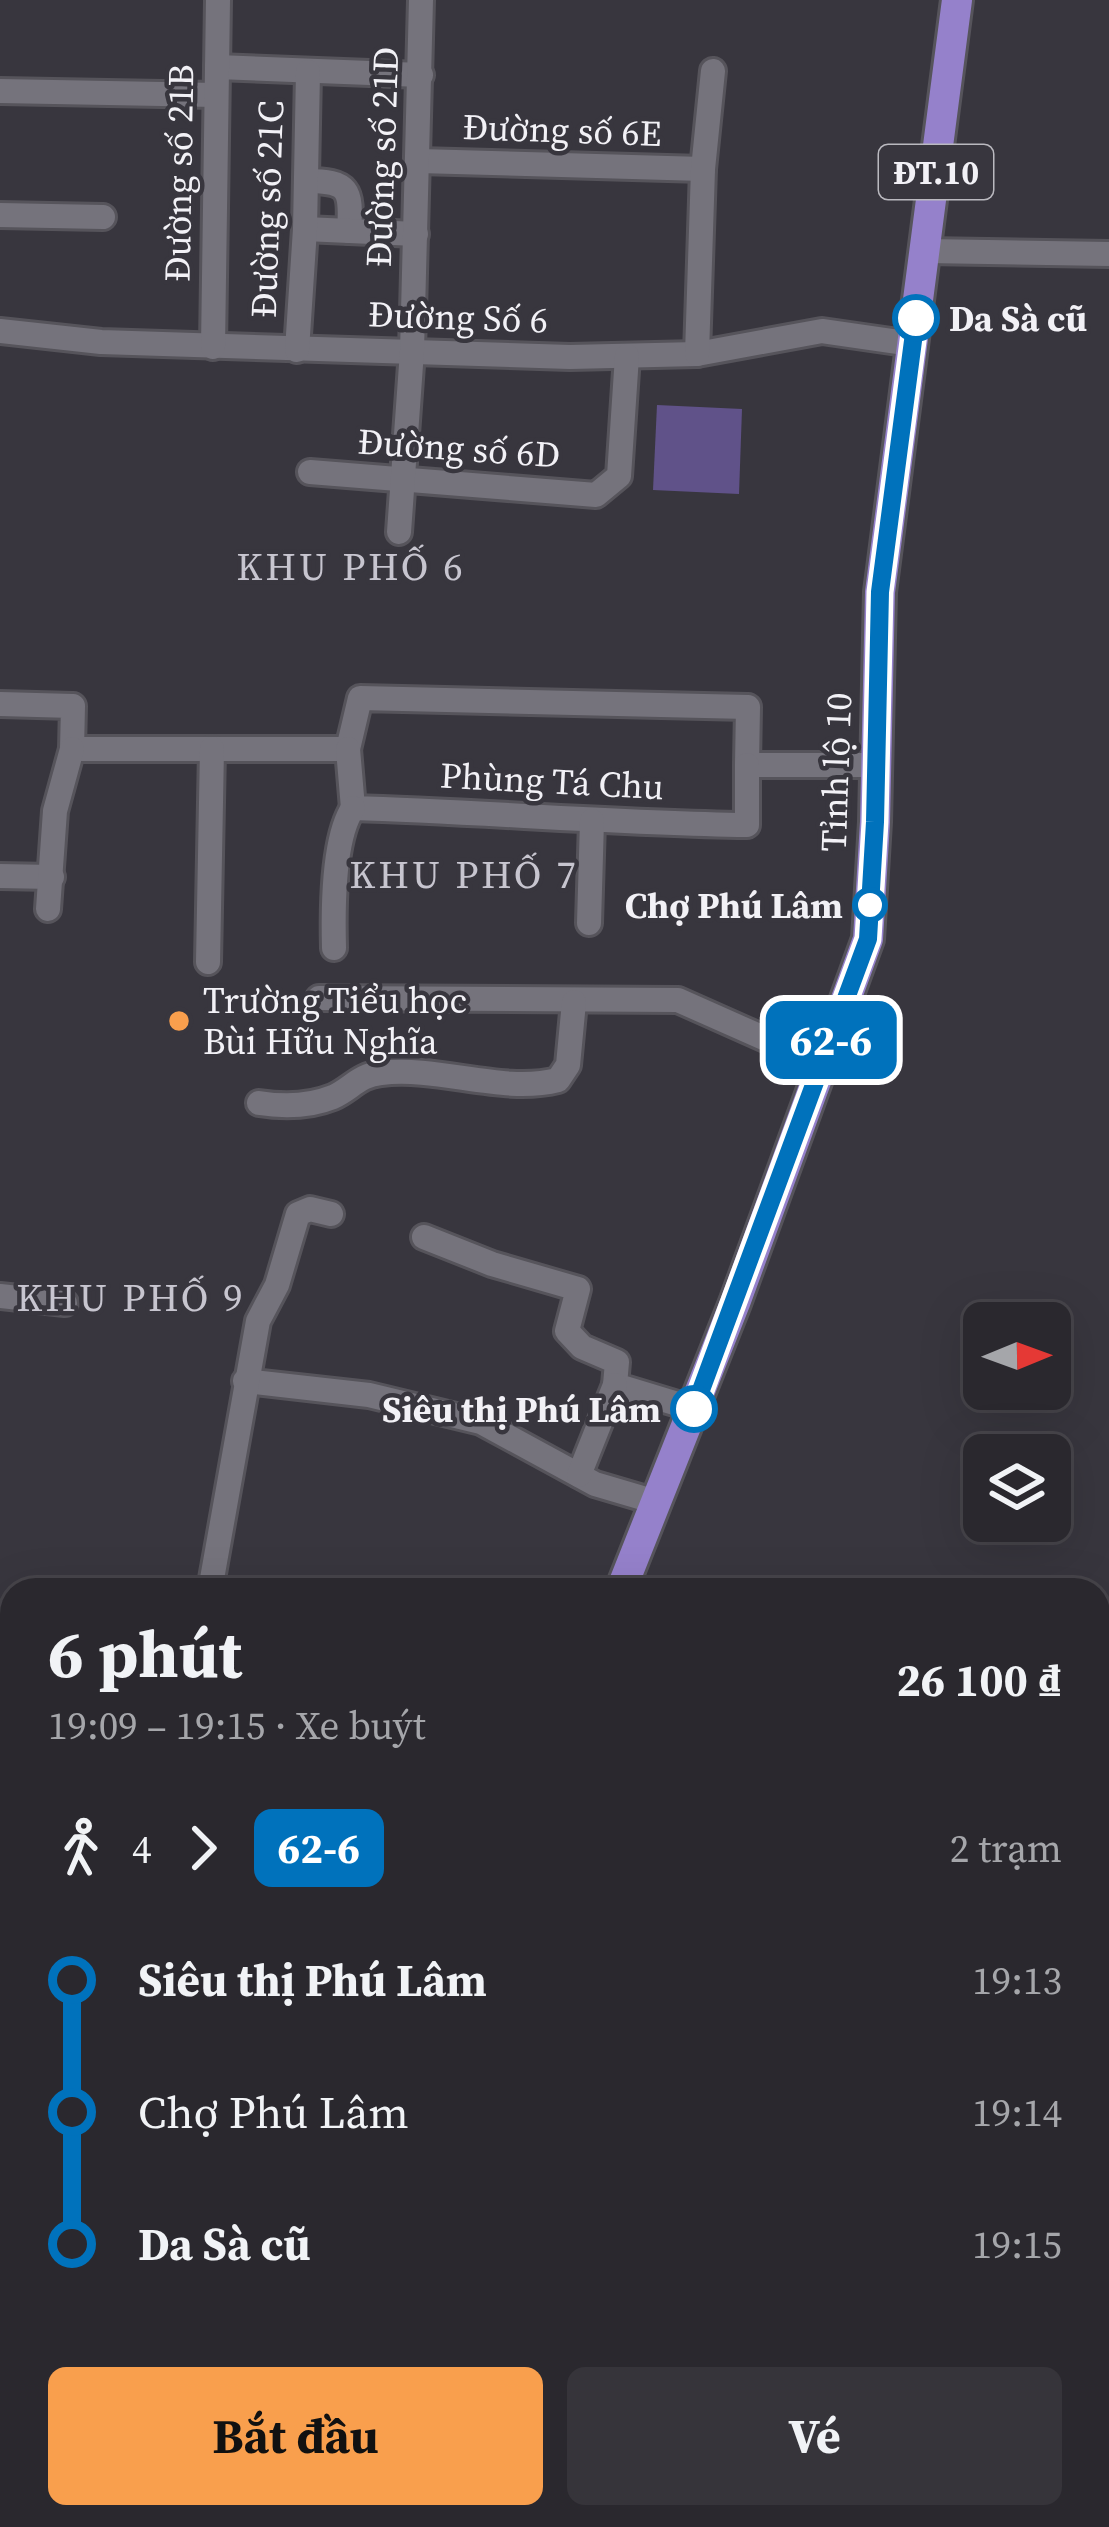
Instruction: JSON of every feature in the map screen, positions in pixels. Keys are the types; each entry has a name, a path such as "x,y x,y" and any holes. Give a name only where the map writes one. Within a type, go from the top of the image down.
{"main road":[{"name":"ĐT.10","path":"912,344 957,0"},
{"name":"Tỉnh lộ 10","path":"626,1578 694,1409 868,939 880,592 912,344"}],"street":[{"name":"Đường số 21B","path":"213,347 218,0"},
{"name":"Đường số 21D","path":"399,532 412,351 421,0"},
{"path":"217,67 421,75"},
{"path":"697,354 703,169 713,71"},
{"name":"Đường số 21C","path":"297,350 308,72"},
{"path":"0,92 216,95"},
{"name":"Đường số 6E","path":"419,161 703,169"},
{"path":"307,181 330,181 344,188 350,202 349,231"},
{"path":"0,214 103,217"},
{"path":"305,229 416,234"},
{"path":"926,250 1109,254"},
{"name":"Đường Số 6","path":"0,331 100,343 627,356 697,354 822,331 912,344"},
{"name":"Đường số 6D","path":"310,472 596,494 619,476 627,356"},
{"name":"Phùng Tá Chu","path":"360,698 748,707 747,825 353,808 348,749 360,698"},
{"path":"0,704 74,706 72,749 55,811 48,909"},
{"path":"72,749 348,749"},
{"path":"208,962 212,749"},
{"path":"747,765 875,765"},
{"path":"334,948 342,824 353,808"},
{"path":"589,922 592,821"},
{"path":"0,876 52,877"},
{"path":"319,998 678,1000 822,1064"},
{"path":"259,1103 290,1108 335,1096 357,1078 383,1072 534,1086 558,1080 568,1065 574,1002"},
{"path":"213,1578 258,1322 277,1286 298,1214 310,1209 331,1214"},
{"path":"424,1237 492,1264 578,1289 567,1331 582,1347 616,1362 615,1385 579,1475"},
{"path":"0,1296 65,1303"},
{"path":"245,1381 369,1395 481,1422 595,1484 656,1502"},
{"path":"615,1385 694,1409"}],"shaded area":[{"path":"657,405 742,409 739,494 653,490"}],"bus line":[{"name":"62-6","path":"694,1409 868,939 880,592 916,318"}],"place":[{"name":"Da Sà cũ","path":"916,318"},
{"name":"Chợ Phú Lâm","path":"870,905"},
{"name":"Trường Tiểu học Bùi Hữu Nghĩa","path":"179,1021"},
{"name":"Siêu thị Phú Lâm","path":"694,1409"}],"district":[{"name":"KHU PHỐ 6","path":"351,566"},
{"name":"KHU PHỐ 7","path":"464,874"},
{"name":"KHU PHỐ 9","path":"131,1297"}]}
